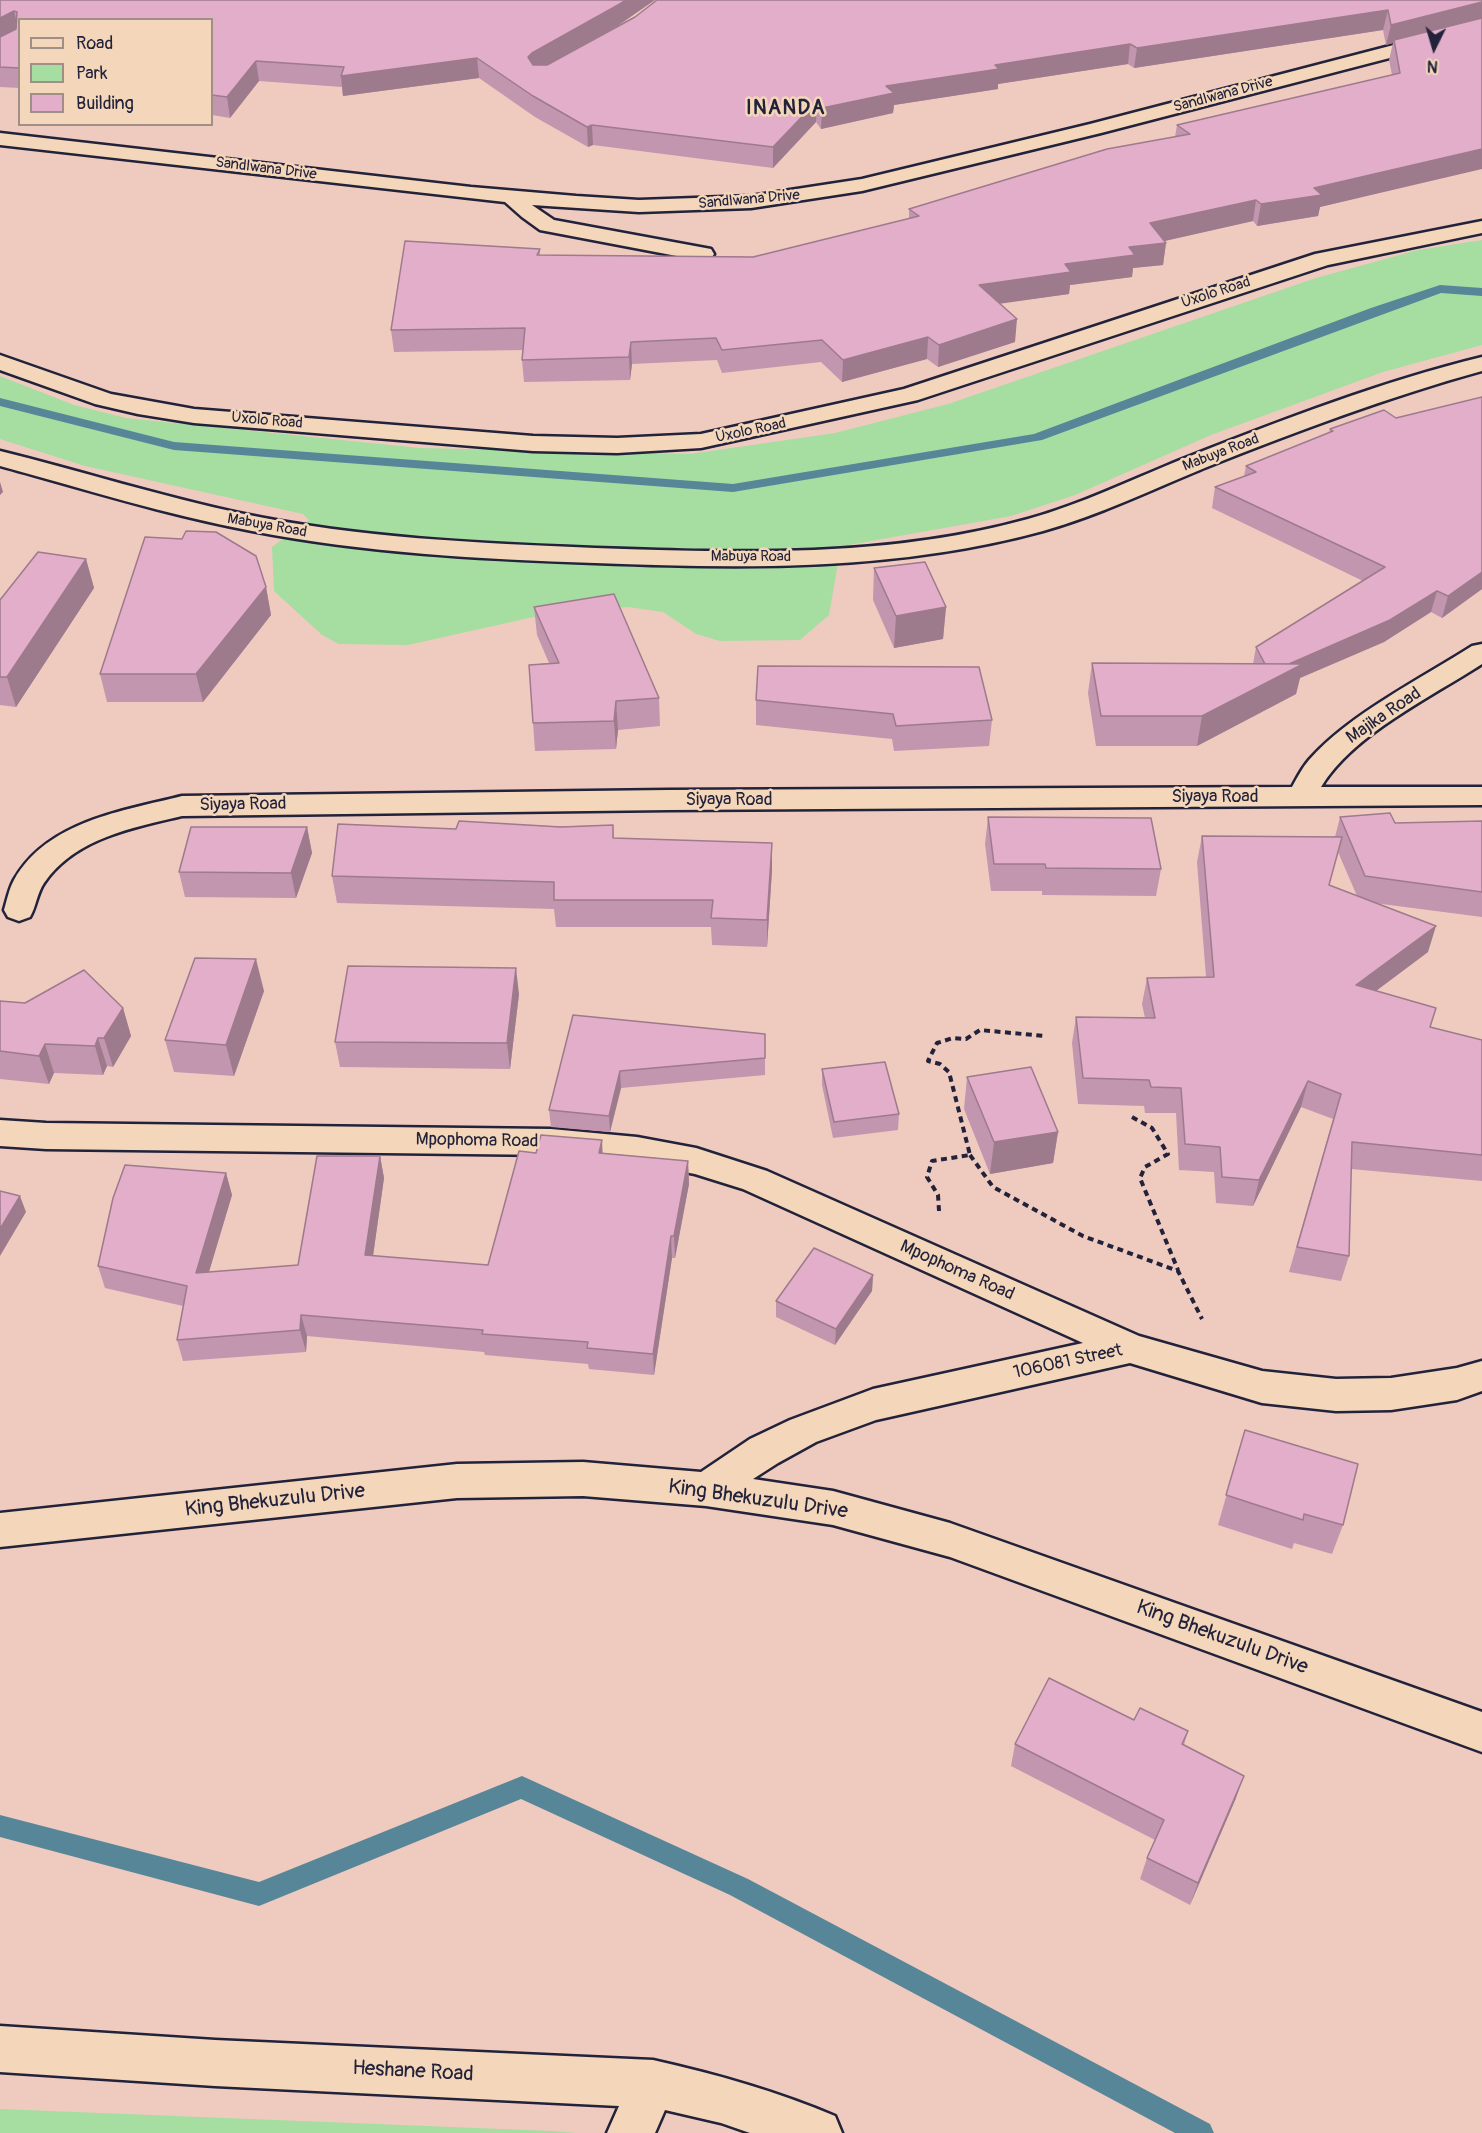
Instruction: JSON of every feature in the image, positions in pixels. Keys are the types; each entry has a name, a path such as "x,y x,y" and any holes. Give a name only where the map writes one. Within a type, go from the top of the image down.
{"street":[{"name":"Sandlwana Drive","path":"0,139 511,196 639,206 751,202 808,195 862,184 1094,129 1482,28"},
{"path":"511,196 529,213 548,225 703,254"},
{"name":"Uxolo Road","path":"0,362 92,396 175,413 422,436 571,444 667,445 701,441 910,395 1323,259 1482,227"},
{"name":"Mabuya Road","path":"0,458 218,517 331,537 561,554 643,557 803,557 900,551 988,536 1038,524 1269,434 1376,396 1482,364"},
{"name":"Majika Road","path":"1301,796 1318,768 1337,748 1362,728 1482,652"},
{"name":"Siyaya Road","path":"19,910 28,882 52,854 78,837 120,821 182,806 1482,796"},
{"name":"Mpophoma Road","path":"0,1133 46,1136 551,1142 637,1150 696,1161 755,1180 1130,1348"},
{"name":"106081 Street","path":"706,1489 764,1451 794,1436 873,1405 1130,1348 1262,1387 1336,1395 1391,1394 1457,1384 1482,1376"},
{"name":"King Bhekuzulu Drive","path":"0,1530 456,1481 583,1479 706,1489 833,1508 950,1540 1482,1732"},
{"name":"Heshane Road","path":"0,2049 215,2063 653,2084 720,2099 818,2133"},
{"path":"631,2133 653,2084"}],"path":[{"path":"1044,1036 980,1030 966,1039 953,1038 937,1043 930,1051 927,1061 940,1064 949,1072 970,1155 993,1187 1083,1236 1178,1271"},
{"path":"1132,1117 1152,1128 1168,1154 1144,1167 1140,1178 1178,1271 1232,1378"},
{"path":"913,1251 940,1214 938,1196 927,1177 933,1161 970,1155"}],"green space":[{"path":"1482,240 1482,345 1383,372 1211,435 1075,495 1011,516 849,545 838,563 829,615 800,640 720,641 696,634 663,612 628,607 565,610 408,645 339,644 322,635 274,591 272,547 309,520 303,514 85,466 0,439 0,376 74,405 126,418 420,448 690,454 835,433 948,404 1316,278 1418,250"},
{"path":"0,2109 552,2131 576,2133 0,2133"}],"building":[{"path":"0,0 626,0 528,57 533,65 547,65 635,17 657,0 1482,0 1482,2 1391,25 1388,10 1137,48 1130,44 995,65 999,69 886,86 894,93 822,108 817,101 773,147 592,125 587,127 533,96 477,58 341,76 344,67 256,61 227,97 213,95 213,18 18,18 18,68 0,67 0,37 16,29 17,12 14,11 0,18"},
{"path":"1482,18 1482,149 1314,188 1322,195 1261,204 1256,200 1150,223 1166,243 1129,247 1135,255 1065,264 1071,272 979,285 1017,319 939,345 928,337 843,360 822,340 722,350 716,338 631,342 629,357 522,360 525,328 391,330 405,241 540,249 537,255 753,257 919,216 909,209 1107,149 1190,134 1177,125 1400,73 1394,40"},
{"path":"1482,397 1482,572 1448,596 1437,591 1390,620 1289,664 1265,664 1256,647 1385,567 1215,487 1256,472 1246,466 1333,431 1330,429 1384,410 1396,418"},
{"path":"186,531 216,532 256,556 266,587 196,674 100,674 145,537 182,539"},
{"path":"38,552 86,559 7,677 0,677 0,600"},
{"path":"925,562 946,607 896,616 874,568"},
{"path":"614,594 659,698 616,701 614,721 533,723 529,665 559,663 534,607"},
{"path":"1092,663 1303,664 1202,716 1101,716"},
{"path":"758,666 979,667 992,720 896,726 893,714 756,700"},
{"path":"1390,813 1395,823 1482,821 1482,892 1365,876 1340,817"},
{"path":"988,817 1151,818 1161,869 1046,868 1045,864 994,864"},
{"path":"459,821 561,827 613,825 613,838 772,843 767,920 711,918 713,900 554,900 554,882 332,876 338,824 456,829"},
{"path":"191,827 307,827 291,873 179,872"},
{"path":"1202,836 1342,837 1329,885 1436,926 1356,985 1436,1008 1430,1027 1482,1040 1482,1155 1352,1142 1349,1256 1297,1247 1341,1094 1308,1081 1259,1180 1222,1177 1220,1147 1185,1144 1181,1088 1151,1087 1149,1080 1083,1078 1076,1017 1155,1018 1147,978 1214,977"},
{"path":"195,958 256,959 226,1045 165,1040"},
{"path":"348,966 516,968 507,1043 335,1042"},
{"path":"84,970 123,1008 104,1038 98,1038 95,1046 45,1044 39,1056 0,1051 0,1001 25,1003"},
{"path":"573,1015 765,1034 765,1058 620,1071 609,1116 549,1110"},
{"path":"885,1062 899,1114 834,1122 822,1069"},
{"path":"1031,1067 1058,1132 994,1142 967,1077"},
{"path":"541,1135 602,1140 599,1153 688,1161 674,1236 671,1236 653,1354 587,1348 588,1342 482,1334 483,1330 301,1315 300,1330 177,1340 187,1286 98,1266 113,1198 125,1165 226,1173 196,1273 298,1265 317,1156 380,1156 365,1255 488,1265 519,1151 536,1153"},
{"path":"0,1191 20,1196 0,1229"},
{"path":"814,1248 873,1275 836,1329 776,1301"},
{"path":"1245,1430 1358,1464 1343,1525 1304,1514 1303,1520 1226,1495"},
{"path":"1049,1678 1134,1720 1140,1708 1188,1731 1182,1744 1244,1776 1198,1883 1147,1858 1164,1820 1015,1744"}],"waterway":[{"path":"0,402 174,446 733,488 1037,437 1440,289 1482,292"},
{"path":"0,1826 259,1894 522,1787 739,1887 1201,2133"}],"district":[{"name":"INANDA","path":"786,109"}]}
